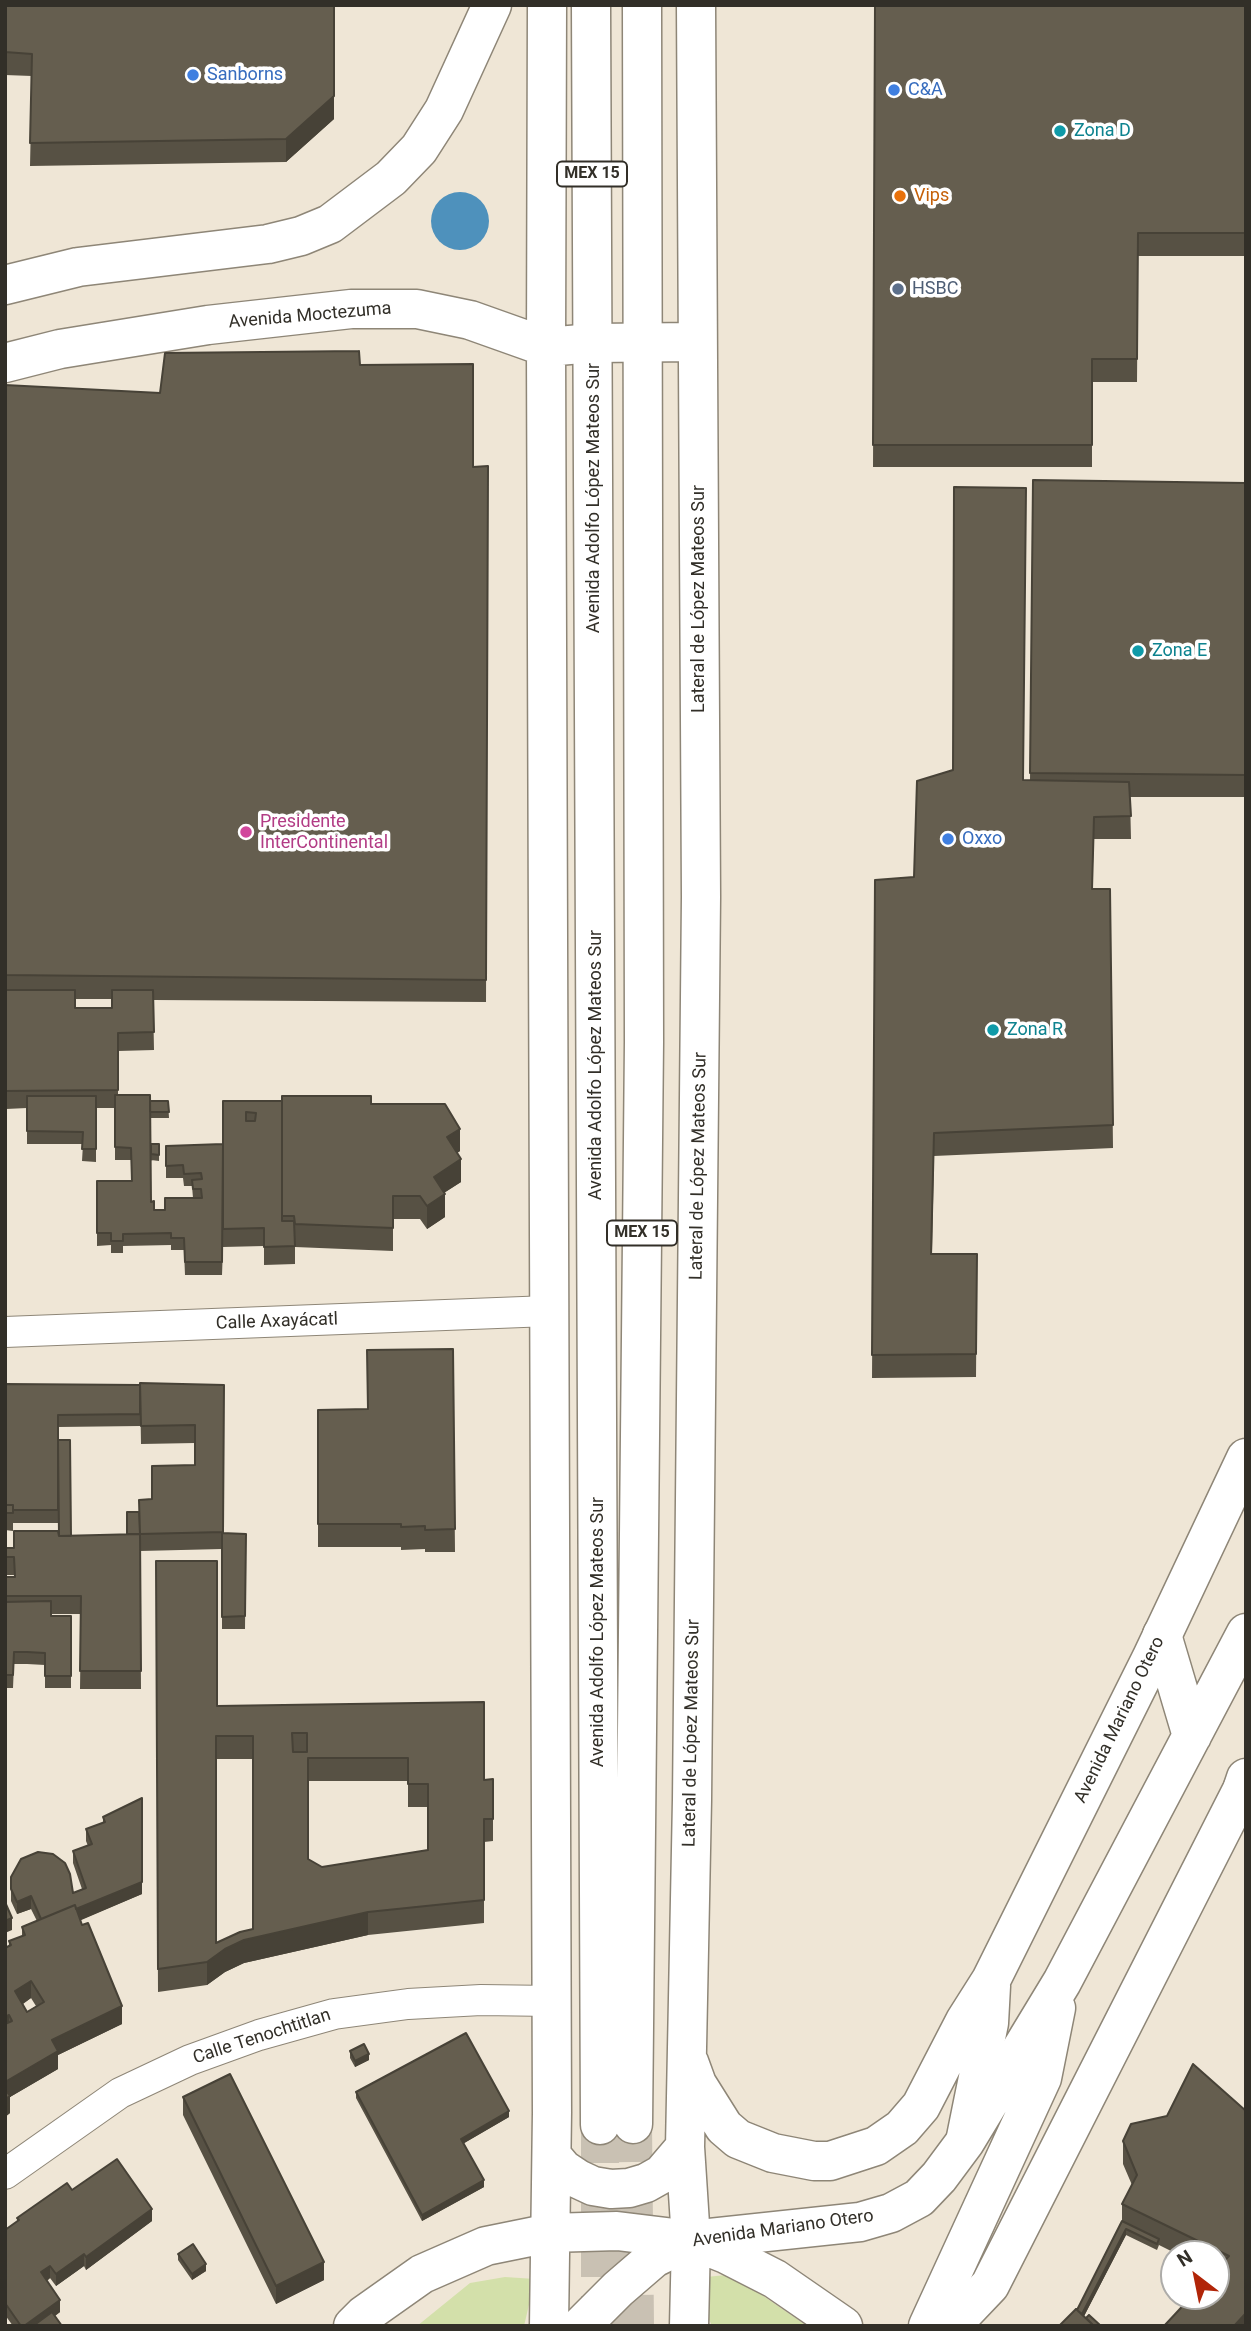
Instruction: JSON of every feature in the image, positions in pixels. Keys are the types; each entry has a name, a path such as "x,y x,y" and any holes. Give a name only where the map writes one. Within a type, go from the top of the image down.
{"main road":[{"path":"5,285 78,267 268,244 301,236 330,224 391,178 419,149 444,110 492,5"},
{"path":"547,5 552,2001 549,2326"},
{"name":"Avenida Adolfo López Mateos Sur","path":"591,5 616,2124 645,1042 642,5"},
{"name":"Lateral de López Mateos Sur","path":"689,2326 691,2240 685,2147 693,1761 701,897 696,5"},
{"name":"Avenida Moctezuma","path":"5,362 60,349 208,325 351,309 417,309 470,320 546,347 593,343 697,342"},
{"name":"Avenida Mariano Otero","path":"687,2057 697,2084 724,2127 738,2139 773,2153 801,2159 830,2161 845,2158 876,2147 912,2118 921,2106 965,2021 991,1980 1163,1635 1246,1458"},
{"name":"Avenida Mariano Otero","path":"581,2326 618,2288 654,2258 691,2240 860,2222 891,2213 919,2198 939,2177 965,2142 1062,1982 1246,1633"},
{"path":"1163,1635 1192,1736"},
{"path":"951,2326 990,2285 1245,1782"},
{"path":"965,2142 989,2023 991,1980"},
{"name":"Avenida Mariano Otero","path":"928,2326 1042,2078 1062,1982"},
{"path":"552,2156 563,2169 593,2186 629,2188 662,2174 685,2147"},
{"path":"353,2326 364,2315 422,2274 486,2246 550,2233 617,2231 691,2240 726,2254 775,2279 844,2326"}],"street":[{"name":"Calle Axayácatl","path":"5,1332 549,1311"},
{"name":"Calle Tenochtitlan","path":"5,2174 120,2093 190,2060 259,2035 334,2014 408,2004 481,2000 552,2001"}],"green space":[{"path":"726,2275 762,2295 807,2326 712,2326 699,2297 706,2277"},
{"path":"505,2277 535,2279 524,2326 417,2326 470,2283"}],"water":[{"path":"454,192 466,192 481,200 489,215 489,227 481,242 466,250 454,250 439,242 431,227 431,215 439,200"}],"building":[{"path":"5,5 334,5 334,96 286,139 30,143 32,54 5,52"},
{"name":"Zona D","path":"875,5 1246,5 1246,233 1138,233 1137,359 1092,359 1092,445 873,445"},
{"name":"Presidente InterContinental","path":"359,351 360,365 473,364 473,467 488,466 486,980 5,975 5,385 160,393 165,353"},
{"name":"Zona E","path":"1033,480 1246,483 1246,775 1030,773"},
{"name":"Zona R","path":"954,487 1026,488 1023,780 1129,782 1131,816 1094,817 1092,889 1110,889 1113,1125 934,1133 931,1254 977,1254 976,1354 872,1355 875,880 914,877 917,781 953,770"},
{"path":"5,990 75,990 75,1008 112,1008 112,990 153,990 154,1032 118,1033 118,1090 5,1091"},
{"path":"115,1095 150,1095 151,1202 154,1201 154,1210 165,1210 165,1198 202,1198 201,1189 193,1189 192,1180 202,1179 201,1173 184,1174 183,1165 166,1166 166,1146 223,1144 222,1262 185,1262 184,1238 171,1238 171,1233 123,1234 123,1241 111,1241 111,1233 97,1233 97,1181 132,1181 131,1148 115,1147"},
{"path":"27,1096 96,1096 96,1149 82,1149 83,1132 27,1131"},
{"path":"282,1096 371,1096 371,1104 445,1104 460,1129 447,1137 461,1159 434,1177 445,1194 427,1206 420,1196 393,1196 393,1228 295,1224 294,1216 282,1216"},
{"path":"150,1101 168,1101 169,1112 150,1112"},
{"path":"223,1101 282,1101 282,1221 294,1221 295,1246 264,1247 264,1228 223,1229","holes":["246,1112 256,1113 255,1121 246,1121"]},
{"path":"151,1144 159,1144 159,1155 151,1154"},
{"path":"453,1349 455,1529 425,1530 425,1526 401,1527 401,1524 318,1524 318,1410 368,1409 367,1350"},
{"path":"140,1383 224,1385 223,1532 140,1534 139,1500 152,1499 152,1466 195,1465 195,1425 141,1426"},
{"path":"5,1384 140,1385 140,1414 58,1415 58,1510 13,1510 13,1505 5,1505"},
{"path":"58,1440 70,1440 71,1536 59,1536"},
{"path":"5,1505 13,1505 13,1513 5,1513"},
{"path":"127,1512 139,1512 140,1534 127,1534"},
{"path":"14,1531 58,1531 59,1536 140,1534 141,1671 80,1671 81,1596 5,1596 5,1577 15,1577 14,1557 5,1557 5,1548 14,1548"},
{"path":"222,1533 246,1534 245,1616 222,1617"},
{"path":"156,1561 217,1561 217,1706 484,1702 484,1780 493,1779 493,1819 484,1819 484,1900 368,1912 244,1940 207,1962 158,1969","holes":["292,1733 307,1733 307,1752 293,1752","216,1736 253,1736 253,1929 216,1943","308,1758 408,1758 408,1784 428,1784 428,1850 322,1867 308,1859"]},
{"path":"51,1601 51,1616 71,1616 71,1676 45,1676 45,1653 27,1652 14,1652 13,1675 5,1675 5,1602"},
{"path":"142,1798 142,1882 76,1909 75,1905 41,1919 31,1896 17,1902 11,1889 11,1877 21,1859 38,1852 53,1854 65,1863 73,1893 86,1888 73,1851 92,1844 86,1829 105,1822 103,1817"},
{"path":"5,1902 12,1918 5,1921"},
{"path":"75,1905 82,1925 88,1923 122,2006 52,2040 58,2051 5,2082 5,2024 12,2021 9,2015 5,2017 5,1948 11,1945 9,1941 25,1935 22,1927","holes":["31,1981 44,2002 27,2012 15,1991"]},
{"path":"466,2033 509,2111 461,2139 484,2180 422,2215 356,2092"},
{"path":"364,2044 369,2054 355,2061 350,2051"},
{"path":"1193,2064 1246,2111 1246,2313 1234,2326 1164,2326 1179,2310 1230,2310 1230,2240 1196,2240 1122,2204 1137,2175 1123,2141 1131,2124 1167,2116"},
{"path":"230,2074 324,2262 276,2286 183,2097"},
{"path":"117,2159 152,2209 86,2257 84,2254 56,2274 50,2266 41,2272 60,2300 21,2326 5,2303 5,2230 19,2220 17,2218 67,2183 72,2190"},
{"path":"1122,2221 1159,2239 1157,2244 1126,2229 1082,2314 1077,2310"},
{"path":"193,2244 206,2264 192,2274 178,2254"},
{"path":"1076,2309 1094,2326 1059,2326"},
{"path":"52,2312 62,2326 33,2326"},
{"path":"1089,2315 1101,2326 1094,2326 1086,2318"}],"tunnel":[{"path":"633,2124 635,2326"},
{"path":"600,2125 600,2326"}],"place":[{"name":"Sanborns","path":"193,75"},
{"name":"C&A","path":"894,90"},
{"name":"Zona D","path":"1060,131"},
{"name":"Vips","path":"900,196"},
{"name":"HSBC","path":"898,289"},
{"name":"Zona E","path":"1138,651"},
{"name":"Presidente InterContinental","path":"246,832"},
{"name":"Oxxo","path":"948,839"},
{"name":"Zona R","path":"993,1030"}]}
